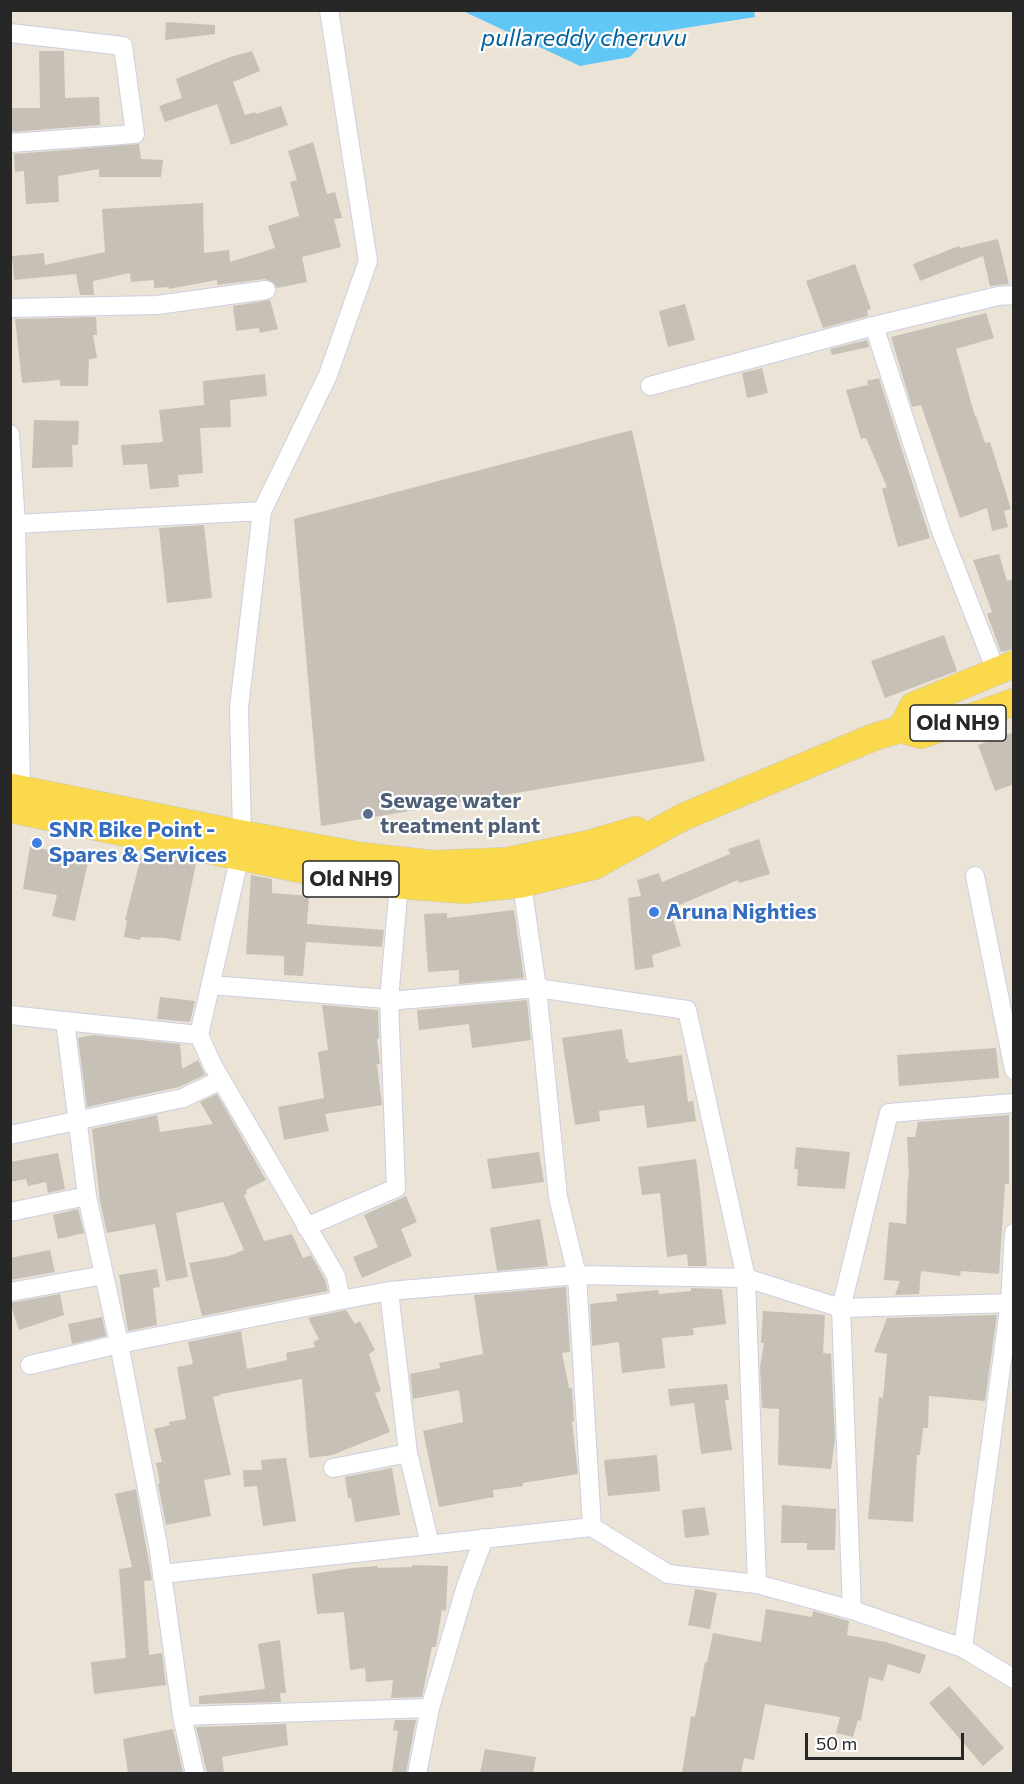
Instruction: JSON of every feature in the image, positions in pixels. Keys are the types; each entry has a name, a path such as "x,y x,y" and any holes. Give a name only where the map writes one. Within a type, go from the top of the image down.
{"main road":[{"path":"901,729 913,706 1005,668"},
{"name":"Old NH9","path":"241,845 433,864 507,861 588,844 689,814 874,737 901,729 921,735 1014,702"},
{"name":"Old NH9","path":"14,795 241,845 343,878 464,890 522,884 594,866 689,814"}],"street":[{"path":"330,10 368,261 328,375 262,511 239,708 241,845 200,1035 221,1080 336,1276 341,1300"},
{"path":"10,33 123,46 135,134 10,143"},
{"path":"10,308 157,304 266,290"},
{"path":"650,386 998,296 1014,295"},
{"path":"874,327 941,531 1005,668"},
{"path":"10,434 16,524 14,795"},
{"path":"16,524 262,511"},
{"path":"975,876 1014,1070"},
{"path":"522,884 537,988 558,1197 577,1275 592,1527"},
{"path":"306,1227 396,1188 389,999 399,885"},
{"path":"211,985 400,1000 537,988 687,1010 746,1278 757,1584"},
{"path":"10,1015 200,1035"},
{"path":"65,1021 87,1196 119,1344 162,1574 182,1716 195,1773"},
{"path":"10,1135 183,1098 221,1080"},
{"path":"852,1610 841,1308 889,1113 1014,1103"},
{"path":"10,1212 87,1196"},
{"path":"963,1648 1012,1303 1014,1233"},
{"path":"10,1292 104,1275"},
{"path":"30,1365 119,1344 389,1291 577,1275 746,1278 841,1308 1012,1303"},
{"path":"389,1291 408,1453 430,1544"},
{"path":"333,1468 408,1453"},
{"path":"162,1574 592,1527 668,1574 757,1584 852,1610 963,1648 1014,1679"},
{"path":"417,1773 430,1708 465,1586 484,1539"},
{"path":"182,1716 430,1708"}],"water":[{"name":"pullareddy cheruvu","path":"463,11 754,11 755,17 653,33 630,57 580,66"}],"building":[{"path":"166,22 215,25 215,34 165,40"},
{"path":"39,51 64,51 65,98 99,97 100,125 10,132 10,108 40,108"},
{"path":"252,51 260,71 233,82 245,115 281,106 288,125 231,145 217,104 165,122 159,106 182,98 176,79 230,57"},
{"path":"313,142 327,194 335,192 342,218 334,219 341,247 302,257 307,282 277,288 274,283 265,279 217,285 217,280 169,289 169,287 154,288 154,280 131,282 130,273 93,281 94,295 80,295 76,274 14,280 12,256 44,253 45,265 105,252 102,209 203,203 204,253 229,250 230,262 275,248 268,226 299,216 290,182 297,180 288,151"},
{"path":"139,144 141,159 163,160 161,177 99,177 99,169 58,176 59,202 26,204 24,171 15,172 14,154"},
{"path":"998,239 1009,284 990,286 983,256 920,281 913,264 959,246 960,248"},
{"path":"855,264 871,309 867,310 868,316 823,328 806,281"},
{"path":"270,300 278,329 260,333 259,328 236,331 233,306"},
{"path":"685,304 695,340 668,347 659,311"},
{"path":"986,313 994,338 956,349 975,416 985,443 990,442 1011,509 1004,511 1008,527 992,531 987,508 960,518 921,405 912,407 891,337"},
{"path":"96,317 97,335 93,335 97,358 89,359 88,386 60,386 60,380 22,383 15,319"},
{"path":"867,340 869,347 832,355 830,349"},
{"path":"762,368 768,393 747,398 742,373"},
{"path":"265,374 267,396 230,400 231,427 200,428 203,473 178,475 179,487 150,489 147,464 123,465 121,445 163,442 159,410 204,405 203,381"},
{"path":"879,378 930,538 898,547 882,489 887,487 866,438 861,439 846,390 868,385 867,381"},
{"path":"34,420 79,421 78,445 72,445 73,467 32,468"},
{"path":"632,430 705,761 321,826 294,519"},
{"path":"204,525 212,598 167,603 159,528"},
{"path":"999,554 1007,581 1014,579 1014,649 1001,652 987,614 992,612 973,560"},
{"path":"944,635 957,671 885,698 871,661"},
{"path":"1014,732 1014,784 995,791 978,745"},
{"path":"759,839 770,874 739,883 738,880 670,909 681,946 652,955 654,967 635,970 628,898 641,896 637,880 659,873 662,882 730,854 728,849"},
{"path":"30,846 67,854 68,848 90,853 75,921 52,916 57,895 23,889"},
{"path":"141,857 165,864 167,858 196,864 180,941 165,938 141,937 140,940 124,937 127,920 125,920"},
{"path":"251,875 272,879 272,893 309,896 307,924 384,930 382,947 306,942 303,976 284,975 284,956 246,954"},
{"path":"514,910 524,978 459,984 459,970 428,972 424,914 447,913 447,918"},
{"path":"160,997 195,1001 190,1022 157,1019"},
{"path":"527,1000 531,1040 472,1048 469,1024 419,1030 417,1010"},
{"path":"322,1005 378,1010 379,1038 377,1039 380,1064 377,1064 382,1105 325,1114 329,1131 284,1140 278,1107 324,1098 318,1052 328,1050"},
{"path":"622,1029 626,1059 629,1063 682,1055 688,1102 693,1101 696,1121 647,1128 644,1105 599,1111 600,1121 575,1125 562,1038"},
{"path":"93,1035 180,1044 182,1069 198,1060 205,1075 179,1087 87,1107 78,1038"},
{"path":"996,1048 999,1078 899,1086 897,1055"},
{"path":"217,1094 266,1180 246,1190 247,1194 244,1195 264,1241 292,1234 303,1258 311,1255 325,1280 328,1291 202,1316 189,1263 229,1256 244,1250 223,1202 176,1213 188,1277 166,1281 155,1224 107,1233 100,1201 92,1129 157,1115 160,1132 213,1124 200,1102"},
{"path":"1009,1115 1009,1184 1005,1184 999,1274 961,1271 960,1276 921,1271 919,1294 895,1295 900,1281 884,1280 889,1222 906,1224 909,1177 907,1137 915,1137 918,1122"},
{"path":"796,1147 850,1152 845,1189 797,1186 798,1169 794,1169"},
{"path":"539,1152 544,1182 492,1189 487,1159"},
{"path":"58,1153 65,1189 48,1193 46,1182 28,1186 26,1179 10,1182 10,1162"},
{"path":"696,1159 707,1266 688,1266 687,1254 667,1257 660,1193 642,1195 638,1167"},
{"path":"406,1196 417,1222 401,1229 412,1256 362,1278 353,1257 378,1247 364,1215"},
{"path":"78,1209 84,1233 58,1239 53,1215"},
{"path":"540,1219 548,1266 497,1271 490,1228"},
{"path":"50,1250 55,1272 10,1280 10,1258"},
{"path":"157,1269 160,1287 153,1288 157,1325 128,1331 119,1275"},
{"path":"566,1287 570,1352 562,1353 569,1388 572,1388 574,1422 572,1422 578,1474 493,1490 494,1497 439,1507 423,1431 463,1422 459,1390 413,1399 410,1374 440,1368 439,1363 483,1354 474,1295"},
{"path":"691,1288 722,1289 726,1324 693,1328 694,1335 662,1338 665,1368 622,1373 619,1342 592,1346 590,1304 617,1301 616,1294 658,1290 659,1294 691,1291"},
{"path":"60,1294 64,1315 19,1330 10,1303"},
{"path":"346,1310 355,1324 360,1321 375,1350 369,1354 381,1391 375,1393 390,1432 332,1455 309,1458 302,1379 213,1397 231,1475 204,1480 211,1516 166,1525 156,1463 162,1462 154,1429 170,1425 169,1422 186,1419 177,1367 193,1364 188,1342 241,1331 247,1369 287,1360 286,1353 315,1347 313,1342 319,1339 308,1318"},
{"path":"763,1311 825,1315 823,1353 831,1354 835,1439 831,1469 778,1465 779,1409 762,1408 760,1367 764,1343 761,1343"},
{"path":"997,1315 985,1401 929,1396 928,1428 923,1428 920,1455 917,1455 913,1522 868,1519 879,1397 883,1398 887,1354 874,1352 887,1318"},
{"path":"102,1317 106,1336 72,1344 68,1324"},
{"path":"727,1384 729,1400 725,1400 732,1450 701,1454 694,1403 670,1406 668,1389"},
{"path":"657,1455 660,1491 608,1496 604,1460"},
{"path":"286,1458 296,1521 263,1526 257,1486 244,1487 243,1470 262,1470 261,1460"},
{"path":"392,1468 400,1515 355,1522 345,1477"},
{"path":"136,1489 152,1580 144,1581 149,1655 162,1653 166,1685 94,1694 91,1662 126,1658 119,1569 132,1567 115,1494"},
{"path":"782,1505 836,1509 835,1550 807,1550 807,1543 781,1543"},
{"path":"705,1507 709,1535 685,1538 682,1510"},
{"path":"412,1565 448,1566 446,1611 442,1610 436,1647 432,1647 422,1697 391,1698 393,1680 366,1682 365,1668 350,1670 344,1612 317,1614 312,1574 352,1568 412,1567"},
{"path":"695,1589 717,1593 710,1629 688,1625"},
{"path":"766,1609 812,1617 813,1611 849,1621 847,1635 886,1642 926,1655 920,1674 888,1664 883,1681 869,1677 861,1721 858,1720 853,1737 836,1733 840,1717 765,1704 754,1760 744,1758 741,1773 682,1773 691,1716 695,1717 713,1633 761,1642"},
{"path":"280,1640 286,1693 280,1693 281,1702 199,1704 199,1696 265,1689 258,1644"},
{"path":"949,1686 1004,1748 983,1766 929,1703"},
{"path":"395,1720 416,1720 406,1773 392,1773 398,1731 393,1730"},
{"path":"286,1724 288,1745 222,1757 224,1773 207,1773 196,1727"},
{"path":"173,1729 183,1772 128,1773 123,1739"},
{"path":"485,1749 536,1757 533,1773 480,1773"}],"place":[{"name":"Sewage water treatment plant","path":"368,814"},
{"name":"SNR Bike Point - Spares & Services","path":"37,843"},
{"name":"Aruna Nighties","path":"654,912"}]}
